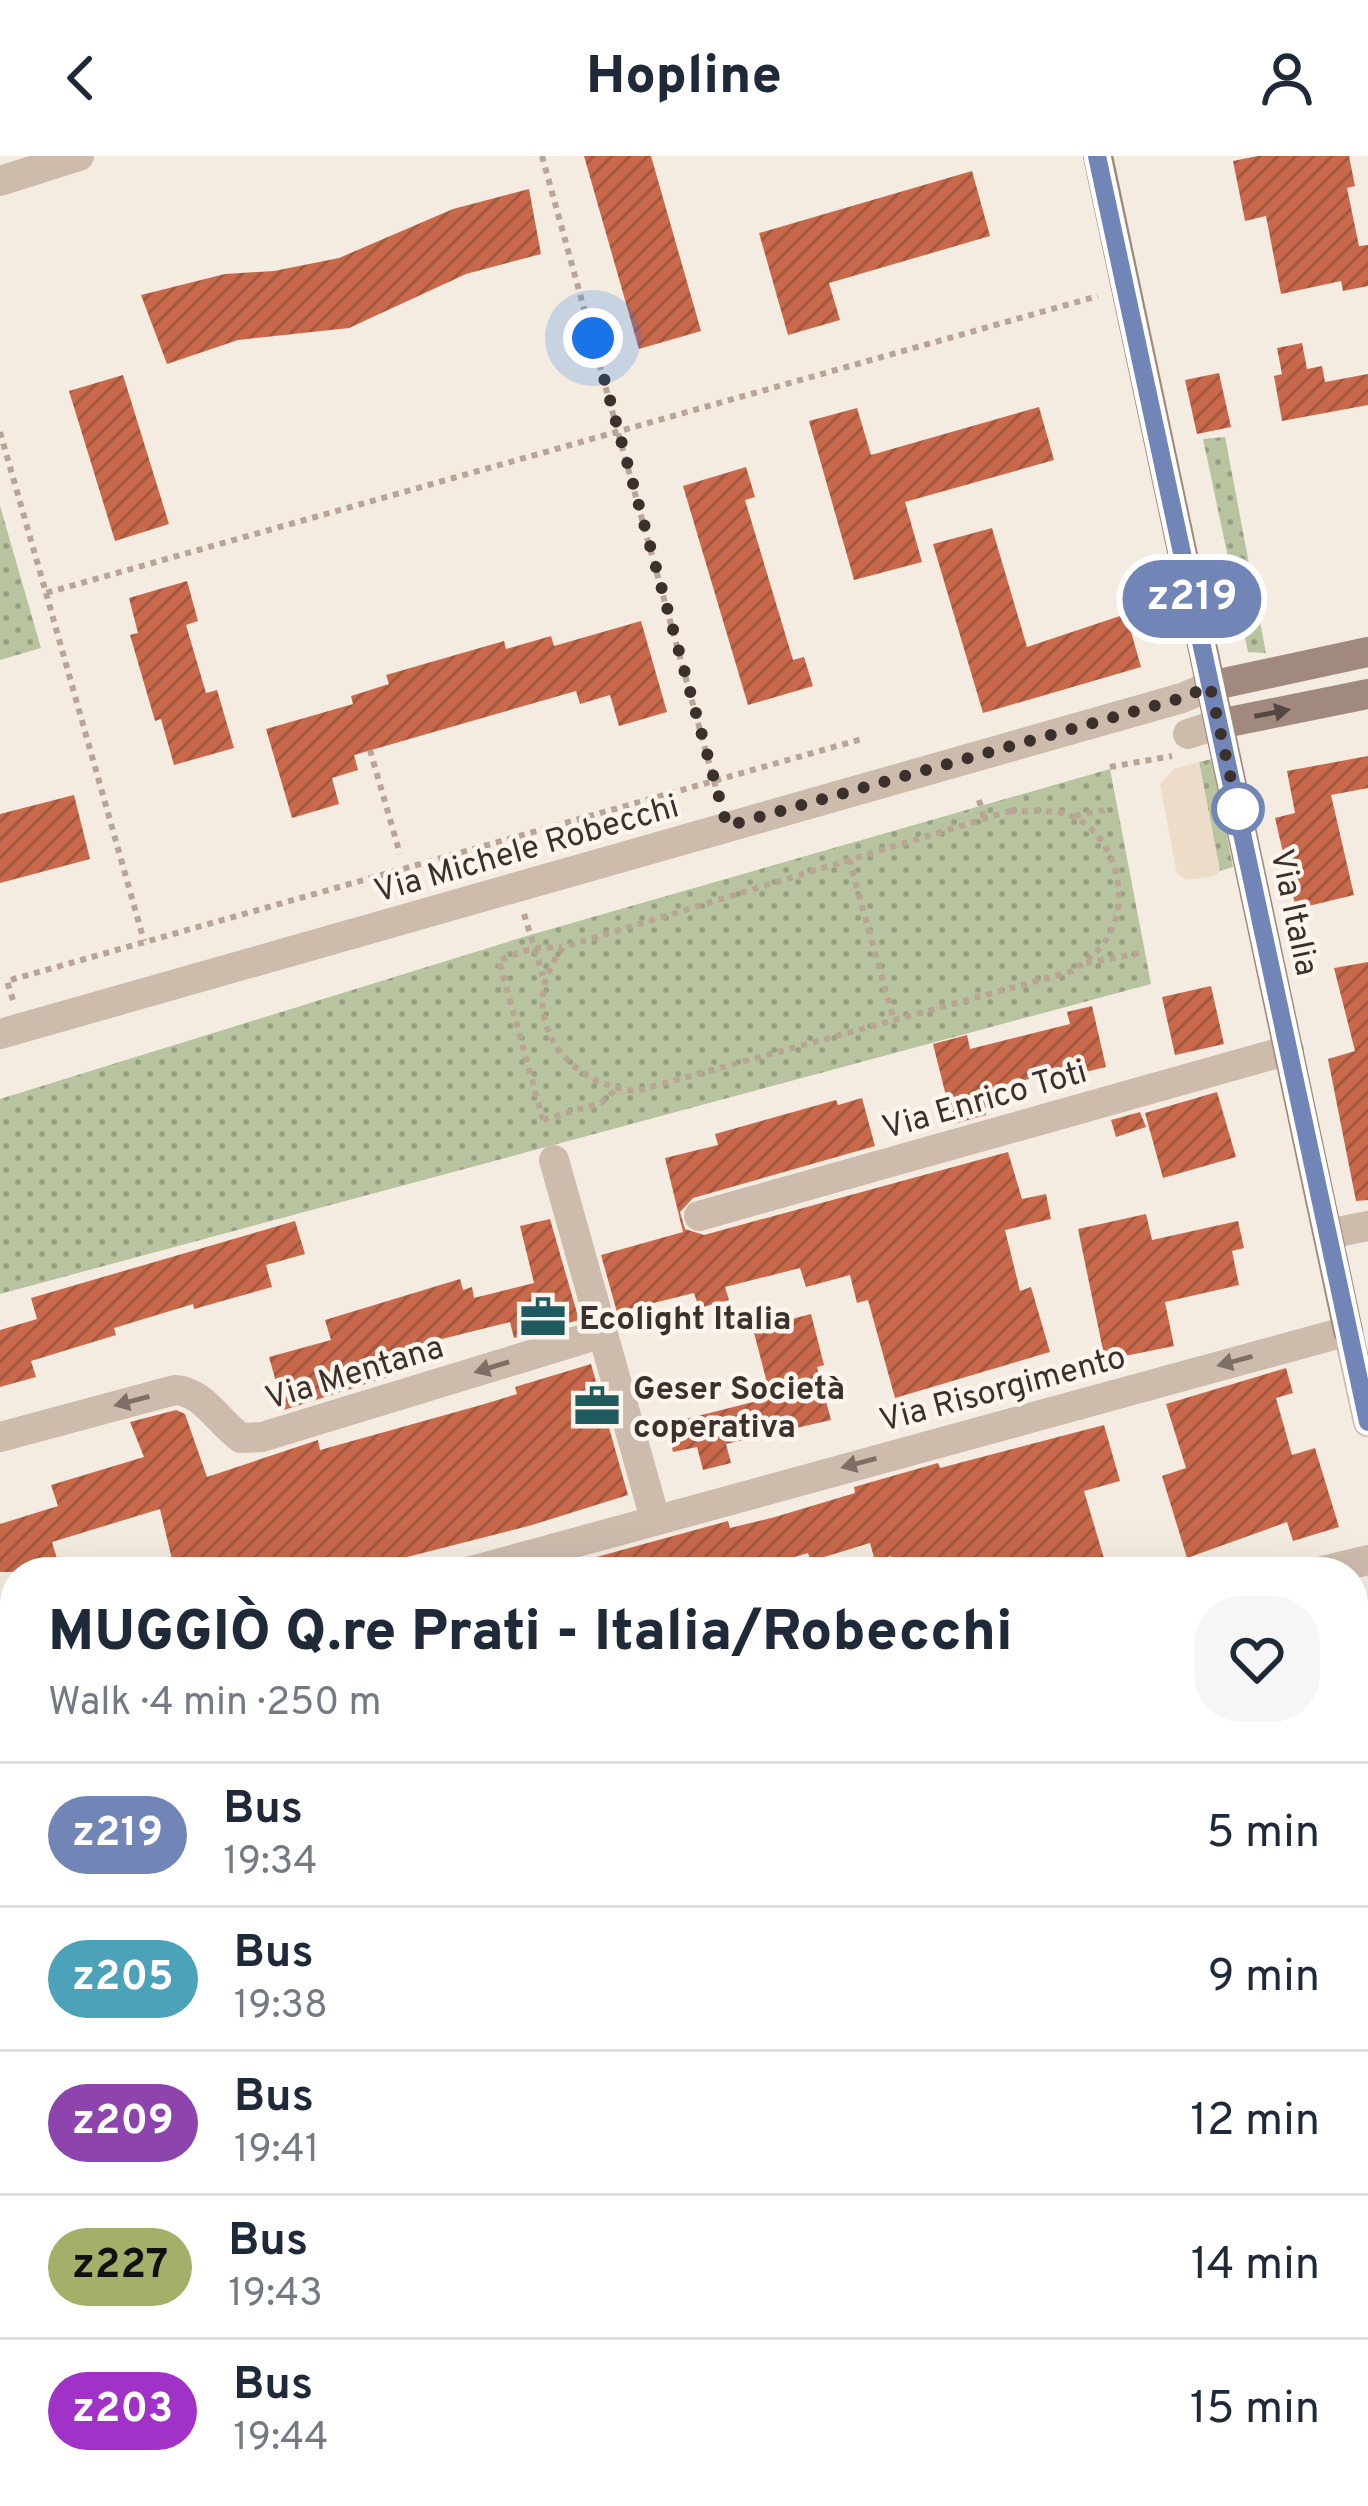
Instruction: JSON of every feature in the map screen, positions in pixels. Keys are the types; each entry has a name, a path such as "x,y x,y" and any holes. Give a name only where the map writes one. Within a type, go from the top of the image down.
{"street":[{"path":"0,181 79,156"},
{"name":"Via Italia","path":"1097,156 1348,1331"},
{"path":"1210,686 1368,652"},
{"name":"Via Michele Robecchi","path":"8,1022 727,826 1182,698 1210,686"},
{"path":"1190,743 1219,724 1368,694"},
{"name":"Via Enrico Toti","path":"699,1216 1288,1050"},
{"path":"554,1160 655,1519"},
{"path":"1328,1234 1368,1226"},
{"path":"1348,1331 1368,1422"},
{"name":"Via Risorgimento","path":"539,1557 655,1519 1348,1331"},
{"name":"Via Mentana","path":"0,1437 186,1390 226,1429 241,1438 262,1437 604,1333"}],"path":[{"path":"542,156 727,826"},
{"path":"46,593 1098,296"},
{"path":"0,432 144,941"},
{"path":"8,1022 7,981 862,739"},
{"path":"1110,767 1190,743"},
{"path":"370,750 400,854"},
{"path":"979,800 984,819"},
{"path":"554,1160 499,960 534,948 564,947 1010,811 1071,817 1110,808"},
{"path":"530,935 544,979 542,1000 560,1055 593,1080 636,1091 1073,971 1100,950 1113,928 1120,897 1112,857 1093,831 1071,817"},
{"path":"849,859 894,1021"},
{"path":"544,979 564,947"},
{"path":"1082,963 1140,953"},
{"path":"543,1120 602,1103 616,1089"}],"green space":[{"path":"1225,437 1266,653 1248,652 1203,439"},
{"path":"0,506 41,648 0,660"},
{"path":"1212,759 1233,867 1220,871 1199,762"},
{"path":"1110,769 1151,984 0,1294 0,1099 530,935"}],"shaded area":[{"path":"1199,762 1220,871 1187,880 1177,874 1160,784 1174,769"}],"building":[{"path":"584,156 651,156 701,331 639,349"},
{"path":"1258,156 1349,156 1355,186 1347,188 1359,246 1368,245 1368,286 1343,291 1341,281 1281,294 1266,216 1245,221 1233,161"},
{"path":"972,171 990,236 829,283 840,320 788,335 759,233"},
{"path":"529,189 541,254 466,274 349,328 238,340 167,364 141,295 225,274 274,271 339,258 453,209"},
{"path":"1302,343 1307,369 1322,366 1325,382 1368,374 1368,405 1282,421 1274,376 1282,374 1277,348"},
{"path":"1219,373 1231,427 1197,434 1185,380"},
{"path":"123,375 169,524 115,541 69,391"},
{"path":"1039,407 1054,460 905,502 922,562 854,580 809,421 857,408 871,455"},
{"path":"746,467 755,497 745,500 793,660 804,657 813,686 748,705 683,486"},
{"path":"992,528 1027,647 1126,614 1141,667 983,713 933,544"},
{"path":"187,581 198,621 186,625 206,693 217,690 234,748 174,765 161,719 155,721 130,635 138,633 129,598"},
{"path":"641,621 667,712 619,726 610,695 580,704 576,691 354,755 358,770 332,778 339,804 292,818 266,729 353,704 351,696 389,684 386,675 504,641 506,649 551,636 554,646"},
{"path":"1368,756 1368,788 1331,795 1354,895 1296,909 1275,818 1295,813 1287,771"},
{"path":"74,795 90,859 0,883 0,814"},
{"path":"1368,962 1368,1200 1356,1201 1328,1059 1355,1051 1334,968"},
{"path":"1211,986 1224,1044 1175,1055 1162,997"},
{"path":"1092,1006 1106,1067 1081,1073 1080,1066 997,1087 1001,1105 984,1108 986,1115 953,1124 933,1044 967,1035 970,1049 1070,1024 1067,1012"},
{"path":"1217,1092 1236,1157 1163,1178 1145,1113"},
{"path":"862,1098 875,1146 693,1198 680,1212 685,1229 704,1235 1008,1152 1022,1199 1046,1194 1051,1219 1005,1230 1020,1291 1031,1287 1050,1352 895,1398 868,1300 857,1303 850,1275 806,1287 800,1268 725,1287 729,1300 699,1308 694,1293 617,1312 601,1255 683,1232 665,1158 718,1145 715,1134 836,1100 838,1105"},
{"path":"1140,1112 1146,1127 1116,1137 1111,1120"},
{"path":"1146,1214 1152,1240 1238,1221 1244,1248 1232,1251 1239,1285 1165,1302 1174,1346 1105,1360 1078,1229"},
{"path":"550,1219 579,1320 514,1338 510,1322 410,1347 416,1368 284,1410 269,1357 331,1340 325,1320 460,1279 463,1290 472,1287 474,1298 534,1283 520,1226"},
{"path":"295,1221 305,1254 266,1265 272,1287 114,1328 116,1335 31,1361 36,1377 0,1387 0,1330 37,1319 31,1298"},
{"path":"811,1314 824,1365 817,1367 831,1420 726,1444 731,1463 703,1470 697,1447 673,1452 666,1424 765,1399 760,1381 766,1379 753,1329"},
{"path":"591,1364 628,1495 407,1557 171,1557 160,1509 52,1542 56,1557 0,1557 0,1524 58,1506 51,1485 144,1457 130,1422 176,1410 185,1414 207,1477 318,1440 320,1450 481,1405 517,1394 515,1387"},
{"path":"1286,1368 1293,1393 1276,1398 1292,1455 1315,1448 1339,1527 1293,1541 1287,1522 1187,1557 1162,1476 1186,1468 1166,1404"},
{"path":"1104,1425 1120,1481 1084,1491 1104,1557 874,1557 870,1543 824,1557 808,1553 795,1557 597,1557 728,1521 730,1528 775,1517 855,1493 854,1487 938,1463 940,1468"}],"bus line":[{"name":"z219","path":"1097,156 1368,1422"}],"place":[{"name":"Ecolight Italia","path":"543,1317"},
{"name":"Geser Società coperativa","path":"597,1406"}],"route":[{"path":"593,338 727,826 1182,698 1210,686 1241,824 1238,809"}]}
